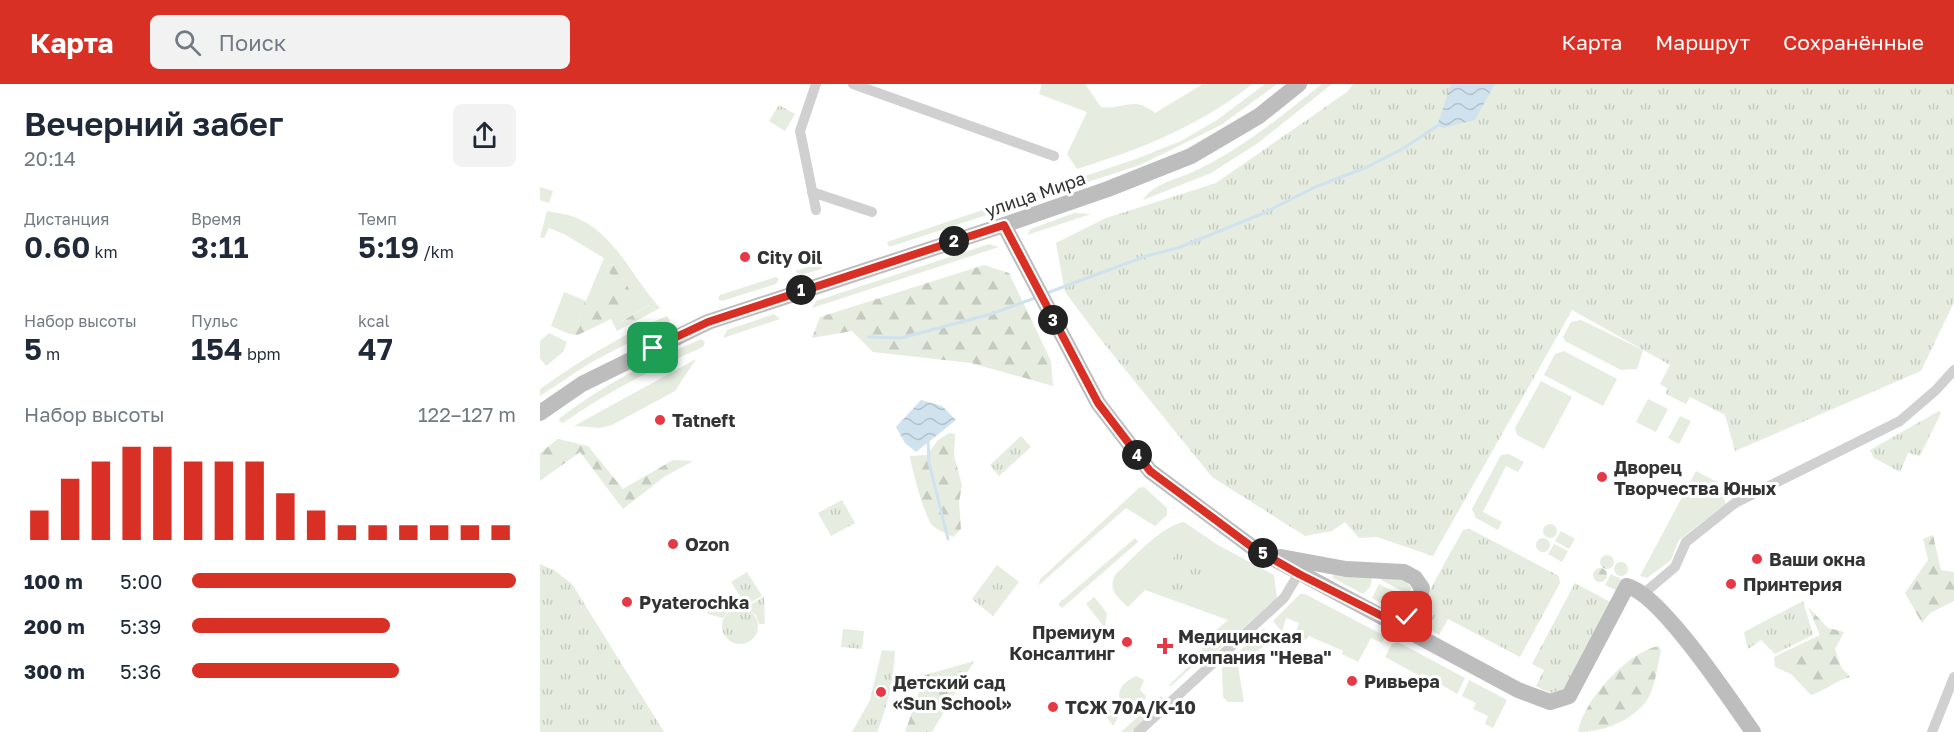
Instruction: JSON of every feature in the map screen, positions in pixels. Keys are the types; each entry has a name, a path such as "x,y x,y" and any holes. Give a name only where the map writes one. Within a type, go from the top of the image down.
{"street":[{"path":"816,84 800,131 816,210"},
{"path":"853,84 1054,156"},
{"name":"улица Мира","path":"540,413 582,384 708,322 1004,225 1108,189 1191,156 1258,116 1299,84"},
{"path":"812,192 872,212"},
{"path":"1004,225 1069,351 1113,425 1150,471 1252,547 1302,568 1390,620 1535,698 1550,702 1569,696 1627,586 1643,594 1692,649 1753,732"},
{"path":"1643,594 1675,567 1686,542 1735,503 1900,421 1954,370"},
{"path":"1302,568 1404,572 1415,578 1422,588 1419,603 1407,617 1390,620"},
{"path":"1138,732 1284,598 1302,568"},
{"path":"1932,732 1954,677"}],"green space":[{"path":"1042,84 1085,84 1101,107 1135,104 1155,113 1203,84 1252,84 1212,112 1169,135 1077,169 1067,154 1087,112 1039,94"},
{"path":"1265,84 1277,84 1221,125 1140,165 889,247 887,242 1136,159 1181,141 1217,120"},
{"path":"1322,84 1332,84 1258,143 1211,173 1143,200 1157,187 1205,166 1240,146"},
{"path":"1353,84 1954,84 1954,302 1921,371 1735,451 1725,415 1690,397 1686,404 1666,394 1667,388 1660,384 1670,365 1572,310 1433,556 1377,537 1359,538 1345,522 1332,531 1305,536 1212,477 1065,292 1056,243 1106,218 1216,183 1347,92"},
{"path":"779,105 795,114 785,131 769,121"},
{"path":"540,187 553,191 549,203 540,200"},
{"path":"547,211 575,217 602,235 621,256 655,302 621,321 610,313 631,292 614,264 606,267 614,280 616,296 586,301 604,258 564,234 549,228 544,238 540,237"},
{"path":"1074,213 1091,214 1027,235 1031,229"},
{"path":"989,244 999,247 812,308 816,301"},
{"path":"824,262 821,269 801,275 795,271"},
{"path":"615,264 631,292 611,313 622,321 655,302 660,308 617,331 611,319 578,335 569,334 580,319 585,301 597,294 615,295 614,280 606,267"},
{"path":"984,265 1009,273 1051,361 1053,386 971,363 873,352 852,331 812,338 820,317"},
{"path":"776,277 779,279 776,284 722,301 718,299 720,295"},
{"path":"564,292 586,301 580,319 569,334 551,326"},
{"path":"774,314 780,319 723,338 727,330"},
{"path":"667,316 670,321 590,363 540,396 540,389 586,358 634,331"},
{"path":"1581,320 1643,350 1637,369 1621,370 1565,341 1563,337 1571,322"},
{"path":"549,333 567,342 563,352 546,366 540,358 540,341"},
{"path":"701,339 705,342 703,347 631,381 563,423 559,421 560,418 611,384"},
{"path":"1564,351 1617,379 1603,406 1544,375 1555,354"},
{"path":"696,359 675,391 612,425 600,428 574,426"},
{"path":"1541,381 1572,397 1544,449 1517,435 1515,428"},
{"path":"1648,399 1668,409 1656,432 1636,422"},
{"path":"1939,411 1941,413 1920,456 1908,453 1900,472 1874,458 1870,450"},
{"path":"1680,416 1691,421 1679,444 1668,438"},
{"path":"949,433 955,434 954,456 962,485 959,502 961,529 953,537 934,527 929,520 910,456 927,455 938,440"},
{"path":"1021,436 1031,447 999,476 990,465"},
{"path":"558,439 588,446 623,489 673,460 693,461 664,477 623,509 580,452 540,481 540,453"},
{"path":"1509,454 1524,462 1518,472 1506,466 1483,512 1502,522 1498,530 1476,518 1472,509 1501,455"},
{"path":"1696,471 1717,482 1726,504 1679,540 1671,560 1647,578 1640,576"},
{"path":"1144,487 1167,508 1167,515 1155,526 1126,508 1039,585 1040,579 1139,488"},
{"path":"842,500 855,523 831,536 818,513"},
{"path":"1184,522 1218,545 1274,575 1277,598 1209,658 1203,657 1171,686 1169,685 1203,653 1201,643 1228,620 1145,590 1128,607 1113,589 1113,580 1115,575 1147,544 1166,530"},
{"path":"1550,524 1555,526 1557,531 1555,536 1550,538 1545,536 1543,531 1545,526"},
{"path":"1470,529 1559,576 1560,583 1520,657 1448,619 1439,635 1418,622 1417,613 1463,530"},
{"path":"1561,531 1575,539 1569,549 1555,541"},
{"path":"1933,535 1941,570 1954,572 1954,601 1930,613 1922,623 1905,593 1928,560 1923,539"},
{"path":"1135,538 1138,542 1062,608 1058,604"},
{"path":"1543,538 1548,540 1550,545 1548,550 1543,552 1538,550 1536,545 1538,540"},
{"path":"1554,544 1568,551 1562,562 1548,554"},
{"path":"1181,549 1210,575 1188,600 1173,594 1168,564"},
{"path":"1604,555 1610,555 1614,562 1610,569 1604,569 1600,565 1600,559"},
{"path":"1618,562 1624,562 1628,569 1624,576 1618,576 1614,572 1614,566"},
{"path":"540,564 554,570 572,584 664,732 540,732"},
{"path":"997,565 1019,582 993,616 972,599"},
{"path":"1597,568 1603,568 1607,575 1603,582 1597,582 1593,578 1593,572"},
{"path":"747,572 762,596 746,605 731,582"},
{"path":"1611,574 1623,580 1617,591 1605,585"},
{"path":"1333,575 1372,578 1370,587 1363,594 1333,578"},
{"path":"1383,577 1405,580 1411,588 1410,595 1381,580"},
{"path":"1575,583 1612,603 1568,688 1550,693 1536,686 1544,670 1532,664"},
{"path":"1379,584 1409,599 1405,604 1388,607 1372,598"},
{"path":"1300,594 1305,594 1385,636 1382,643 1371,638 1358,662 1342,654 1343,651 1309,636 1306,640 1295,635 1299,623 1286,618 1282,632 1273,621"},
{"path":"734,595 742,607 728,611 722,602"},
{"path":"764,596 765,624 759,624 756,615 746,608"},
{"path":"1094,597 1107,613 1105,628 1086,604"},
{"path":"1803,601 1813,635 1775,654 1761,640 1748,649 1744,632"},
{"path":"722,602 728,611 723,618 708,614 707,612"},
{"path":"1808,607 1828,628 1844,632 1835,649 1841,667 1850,677 1811,695 1791,674 1775,667 1774,657 1820,635"},
{"path":"740,608 753,613 758,626 753,639 740,644 727,639 722,626 727,613"},
{"path":"1264,628 1271,640 1238,666 1244,702 1228,702 1223,697 1222,668"},
{"path":"843,629 864,631 862,649 841,647"},
{"path":"1398,642 1465,678 1457,694 1422,673 1420,676 1385,657 1392,644"},
{"path":"1659,646 1661,651 1655,679 1651,693 1644,704 1630,716 1614,725 1578,732 1589,706 1609,679 1634,657"},
{"name":"Детский сад «Sun School»","path":"882,650 895,651 890,691 878,730 877,732 852,732 870,700"},
{"path":"974,661 932,732 905,732 925,675"},
{"path":"1136,676 1144,680 1140,690 1146,696 1144,701 1132,707 1122,705 1119,696 1121,688"},
{"path":"1469,680 1507,700 1493,728 1485,724 1488,716 1473,709 1476,703 1462,696"},
{"path":"1161,696 1165,700 1131,732 1121,732"},
{"path":"1101,702 1118,718 1113,726 1103,712"}],"water":[{"path":"1451,84 1495,84 1475,120 1443,128 1437,126"},
{"path":"921,400 942,406 956,420 916,452 905,443 896,427"}],"waterway":[{"path":"1047,293 1146,256 1178,248 1264,213 1315,187 1365,168 1404,148 1437,126"},
{"path":"869,337 901,338 991,314 1035,298"},
{"path":"928,441 929,463 948,539"}],"place":[{"name":"City Oil","path":"745,257"},
{"name":"Tatneft","path":"660,420"},
{"name":"Дворец Творчества Юных","path":"1602,477"},
{"name":"Ozon","path":"673,544"},
{"name":"Ваши окна","path":"1757,559"},
{"name":"Принтерия","path":"1731,584"},
{"name":"Pyaterochka","path":"627,602"},
{"name":"Премиум Консалтинг","path":"1127,642"},
{"name":"Медицинская компания \"Нева\"","path":"1165,646"},
{"name":"Ривьера","path":"1352,681"},
{"name":"Детский сад «Sun School»","path":"881,692"},
{"name":"ТСЖ 70А/К-10","path":"1053,707"}],"route":[{"path":"653,348 708,322 1004,225 1098,403 1150,471 1252,547 1299,574 1390,620 1407,617"}]}
